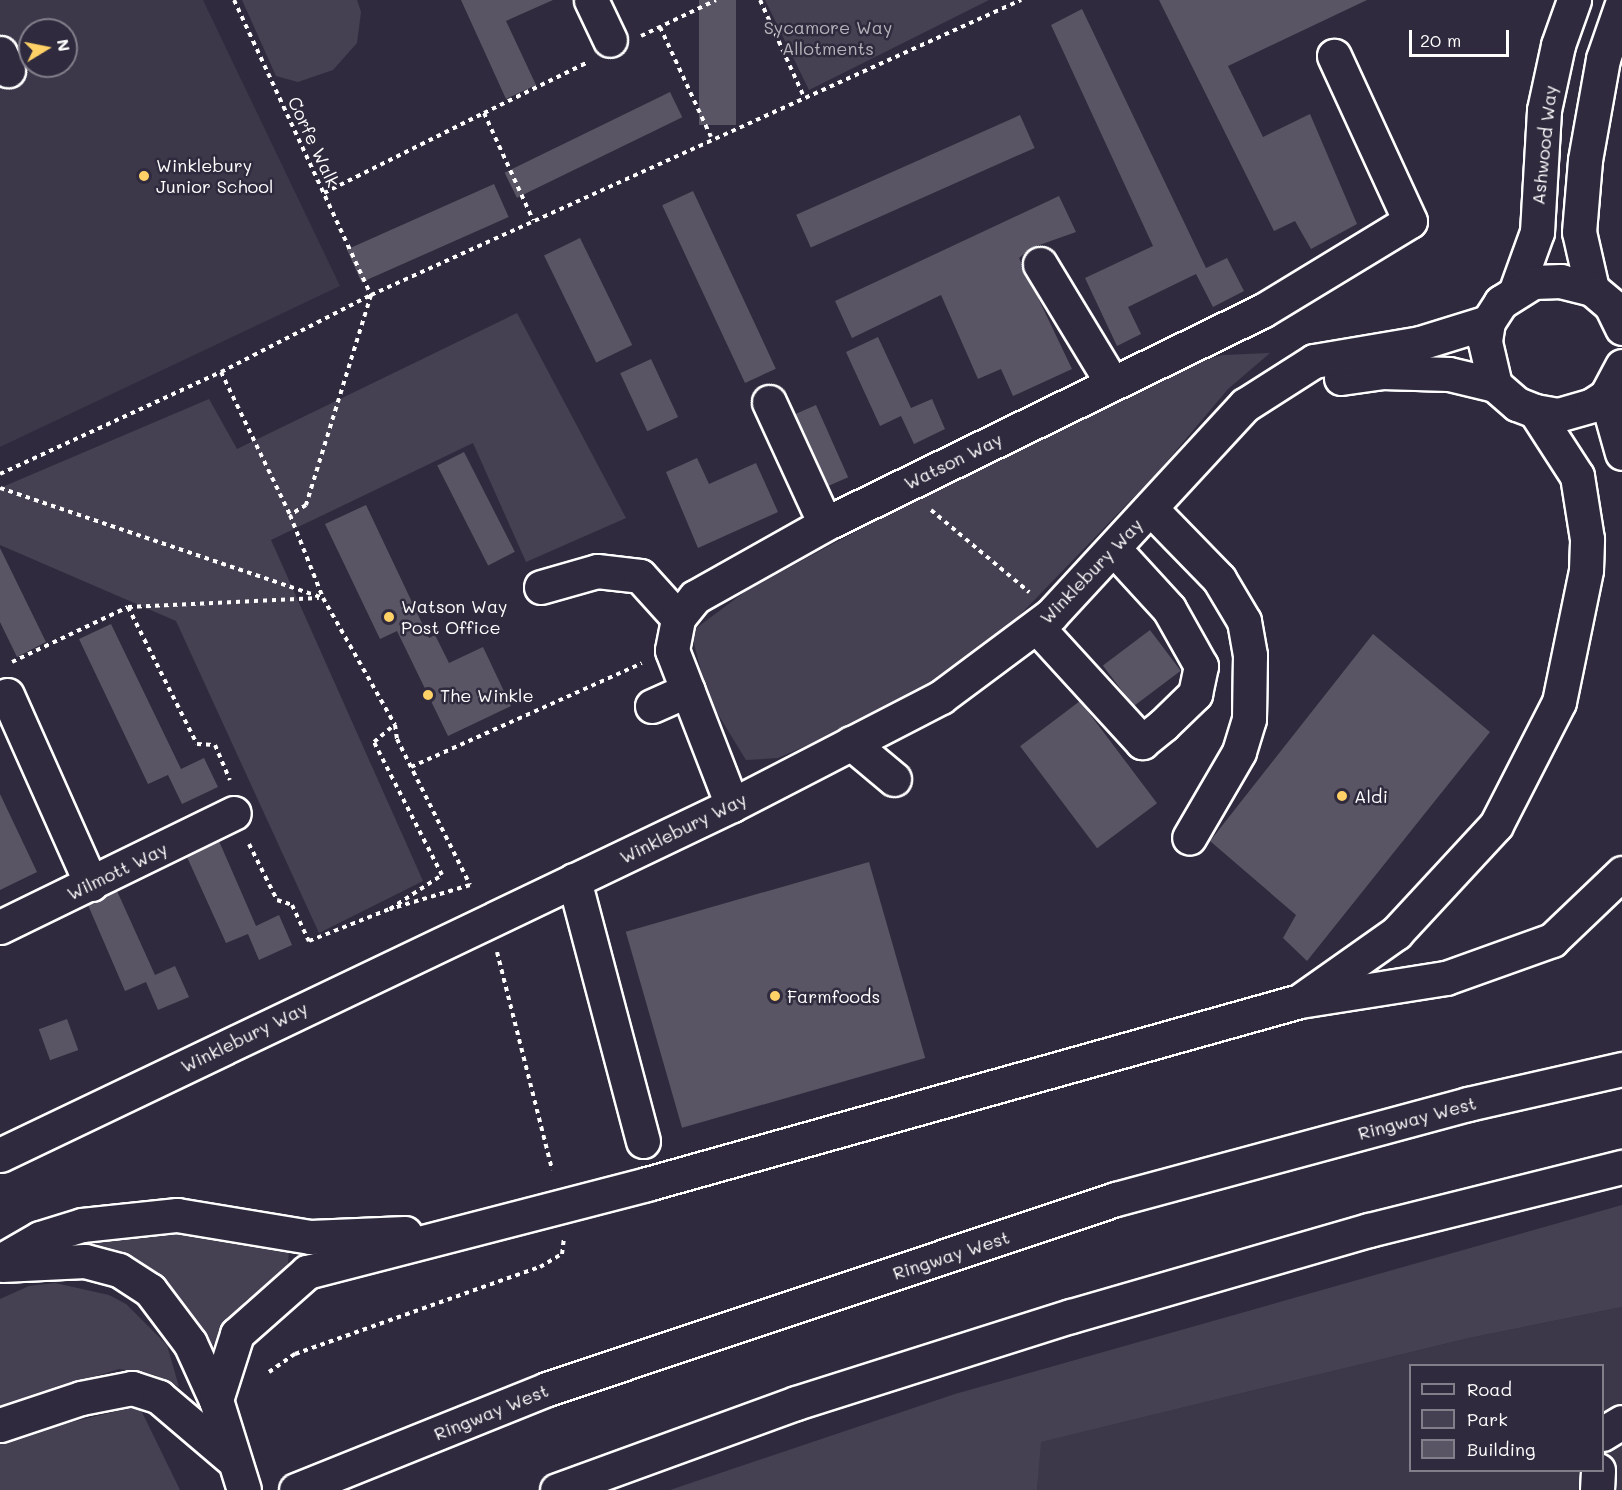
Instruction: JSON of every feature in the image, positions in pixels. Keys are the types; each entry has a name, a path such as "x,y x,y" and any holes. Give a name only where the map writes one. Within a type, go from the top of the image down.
{"street":[{"path":"591,0 610,40"},
{"name":"Ashwood Way","path":"1516,290 1537,232 1544,110 1558,45 1574,0"},
{"path":"1592,289 1579,232 1585,160 1604,59 1622,4"},
{"name":"Watson Way","path":"678,618 695,597 825,524 1262,311 1410,221 1334,56"},
{"path":"1040,264 1112,383"},
{"path":"1622,328 1611,305 1592,289 1561,281 1533,282 1516,290 1501,302 1488,322 1485,342 1495,385 1517,404 1536,411 1558,415 1579,410 1606,396 1622,366"},
{"name":"Winklebury Way","path":"0,1155 732,805 941,697 1037,627 1115,550 1245,405 1314,362 1420,343 1488,322"},
{"name":"Winklebury Way","path":"1282,382 1382,372 1449,374 1495,385"},
{"path":"1606,396 1622,453"},
{"path":"769,402 825,524"},
{"path":"1300,1001 1396,933 1496,825 1559,702 1586,570 1587,539 1577,476 1536,411"},
{"path":"1151,509 1219,579 1244,621 1250,656 1249,719 1239,752 1189,837"},
{"path":"1037,627 1143,742 1163,725 1194,694 1201,666 1169,609 1115,550"},
{"path":"541,587 597,571 640,576 678,618 672,650 732,805"},
{"path":"4,681 91,884"},
{"path":"652,706 688,690"},
{"path":"852,743 894,778"},
{"name":"Wilmott Way","path":"0,927 91,884 233,800"},
{"path":"216,1400 237,1334 307,1272 473,1231 1300,1001 1446,978 1552,940 1622,873"},
{"path":"573,880 643,1141"},
{"name":"Ringway West","path":"296,1490 548,1389 1116,1199 1468,1104 1622,1069"},
{"path":"557,1490 796,1403 1071,1316 1369,1230 1622,1167"},
{"path":"0,1263 40,1238 82,1225 177,1215 310,1237 473,1231"},
{"path":"0,1263 85,1261 131,1276 174,1318 216,1400 238,1476"},
{"path":"0,1425 120,1388 148,1391 174,1410 238,1476"},
{"path":"1604,1433 1622,1422"},
{"path":"1597,1490 1598,1472"}],"path":[{"name":"Corfe Walk","path":"234,0 371,295"},
{"path":"760,0 803,95"},
{"path":"0,474 221,372 371,295 711,137 1021,0"},
{"path":"660,27 711,137"},
{"path":"324,193 484,113 533,220"},
{"path":"290,515 306,506 371,295"},
{"path":"128,608 197,744 215,745 233,800 277,900 292,905 309,941 390,909 470,885 411,767 395,725 322,598 290,515 221,372"},
{"path":"902,486 1029,592"},
{"path":"0,488 322,598"},
{"path":"4,681 128,608 322,598"},
{"path":"411,767 672,650"},
{"path":"390,909 442,875 375,742 395,725"},
{"path":"494,942 552,1170"},
{"path":"270,1372 295,1354 540,1267 561,1254 565,1235"}],"shaded area":[{"name":"Winklebury Junior School","path":"0,0 203,0 340,286 0,447"},
{"path":"1622,1307 1622,1490 1037,1490 1040,1442 1469,1338"}],"green space":[{"path":"242,0 357,0 361,12 357,43 333,70 298,82 276,76"},
{"name":"Sycamore Way Allotments","path":"765,0 989,0 809,90"},
{"path":"517,313 626,518 526,562 473,443 271,540 423,881 319,933 176,621 0,545 0,488 209,399 237,449"},
{"path":"1270,353 1228,389 1158,472 989,647 888,710 778,758 746,760 708,698 691,632 746,591 1060,421 1112,383 1223,355"},
{"path":"1622,1205 1622,1307 1469,1338 1041,1442 1037,1490 670,1490 955,1394"},
{"path":"192,1233 289,1251 287,1274 245,1301 207,1353 88,1248 96,1241"},
{"path":"55,1283 109,1295 126,1304 167,1345 179,1387 155,1375 119,1369 0,1406 0,1299 29,1286"},
{"path":"139,1406 180,1490 0,1490 0,1439"}],"building":[{"path":"461,0 553,0 506,21 536,85 506,99"},
{"path":"699,0 736,0 736,125 699,125"},
{"path":"1159,0 1367,0 1228,66 1263,137 1310,114 1357,224 1311,249 1295,221 1274,231"},
{"path":"1082,9 1206,268 1227,258 1244,291 1213,307 1196,274 1128,307 1141,334 1117,346 1085,278 1153,246 1051,25"},
{"path":"670,92 682,117 517,198 505,173"},
{"path":"1020,115 1035,148 811,248 796,215"},
{"path":"494,184 509,217 362,282 347,249"},
{"path":"693,191 776,369 745,383 662,205"},
{"path":"1059,196 1076,232 1031,248 1019,258 1072,369 1013,396 1001,369 978,379 941,295 852,338 835,301"},
{"path":"580,238 632,345 596,362 544,256"},
{"path":"878,337 911,408 932,399 945,429 914,444 901,416 880,426 846,352"},
{"path":"651,359 678,417 647,431 620,373"},
{"path":"816,405 848,477 827,487 795,414"},
{"path":"464,452 515,552 488,565 437,466"},
{"path":"697,458 709,484 756,463 778,512 698,548 666,472"},
{"path":"366,505 429,638 435,635 449,663 483,647 511,706 448,736 397,631 380,639 325,524"},
{"path":"0,548 46,642 17,657 0,622"},
{"path":"111,624 181,769 204,758 218,787 182,804 168,775 179,770 148,784 79,639"},
{"path":"1150,630 1181,671 1134,706 1103,666"},
{"name":"Aldi","path":"1373,634 1490,732 1307,961 1283,938 1296,915 1210,841"},
{"path":"1080,701 1157,803 1097,848 1020,746"},
{"path":"0,794 37,872 0,890"},
{"path":"219,841 256,926 279,915 292,945 259,960 248,934 226,943 187,857"},
{"name":"Farmfoods","path":"869,862 925,1058 682,1128 626,932"},
{"path":"117,891 155,975 175,966 189,997 158,1010 146,982 125,991 88,905"},
{"path":"67,1019 78,1050 50,1060 39,1029"}],"place":[{"name":"Winklebury Junior School","path":"144,176"},
{"name":"Watson Way Post Office","path":"389,617"},
{"name":"The Winkle","path":"428,695"},
{"name":"Aldi","path":"1342,796"},
{"name":"Farmfoods","path":"775,996"}]}
